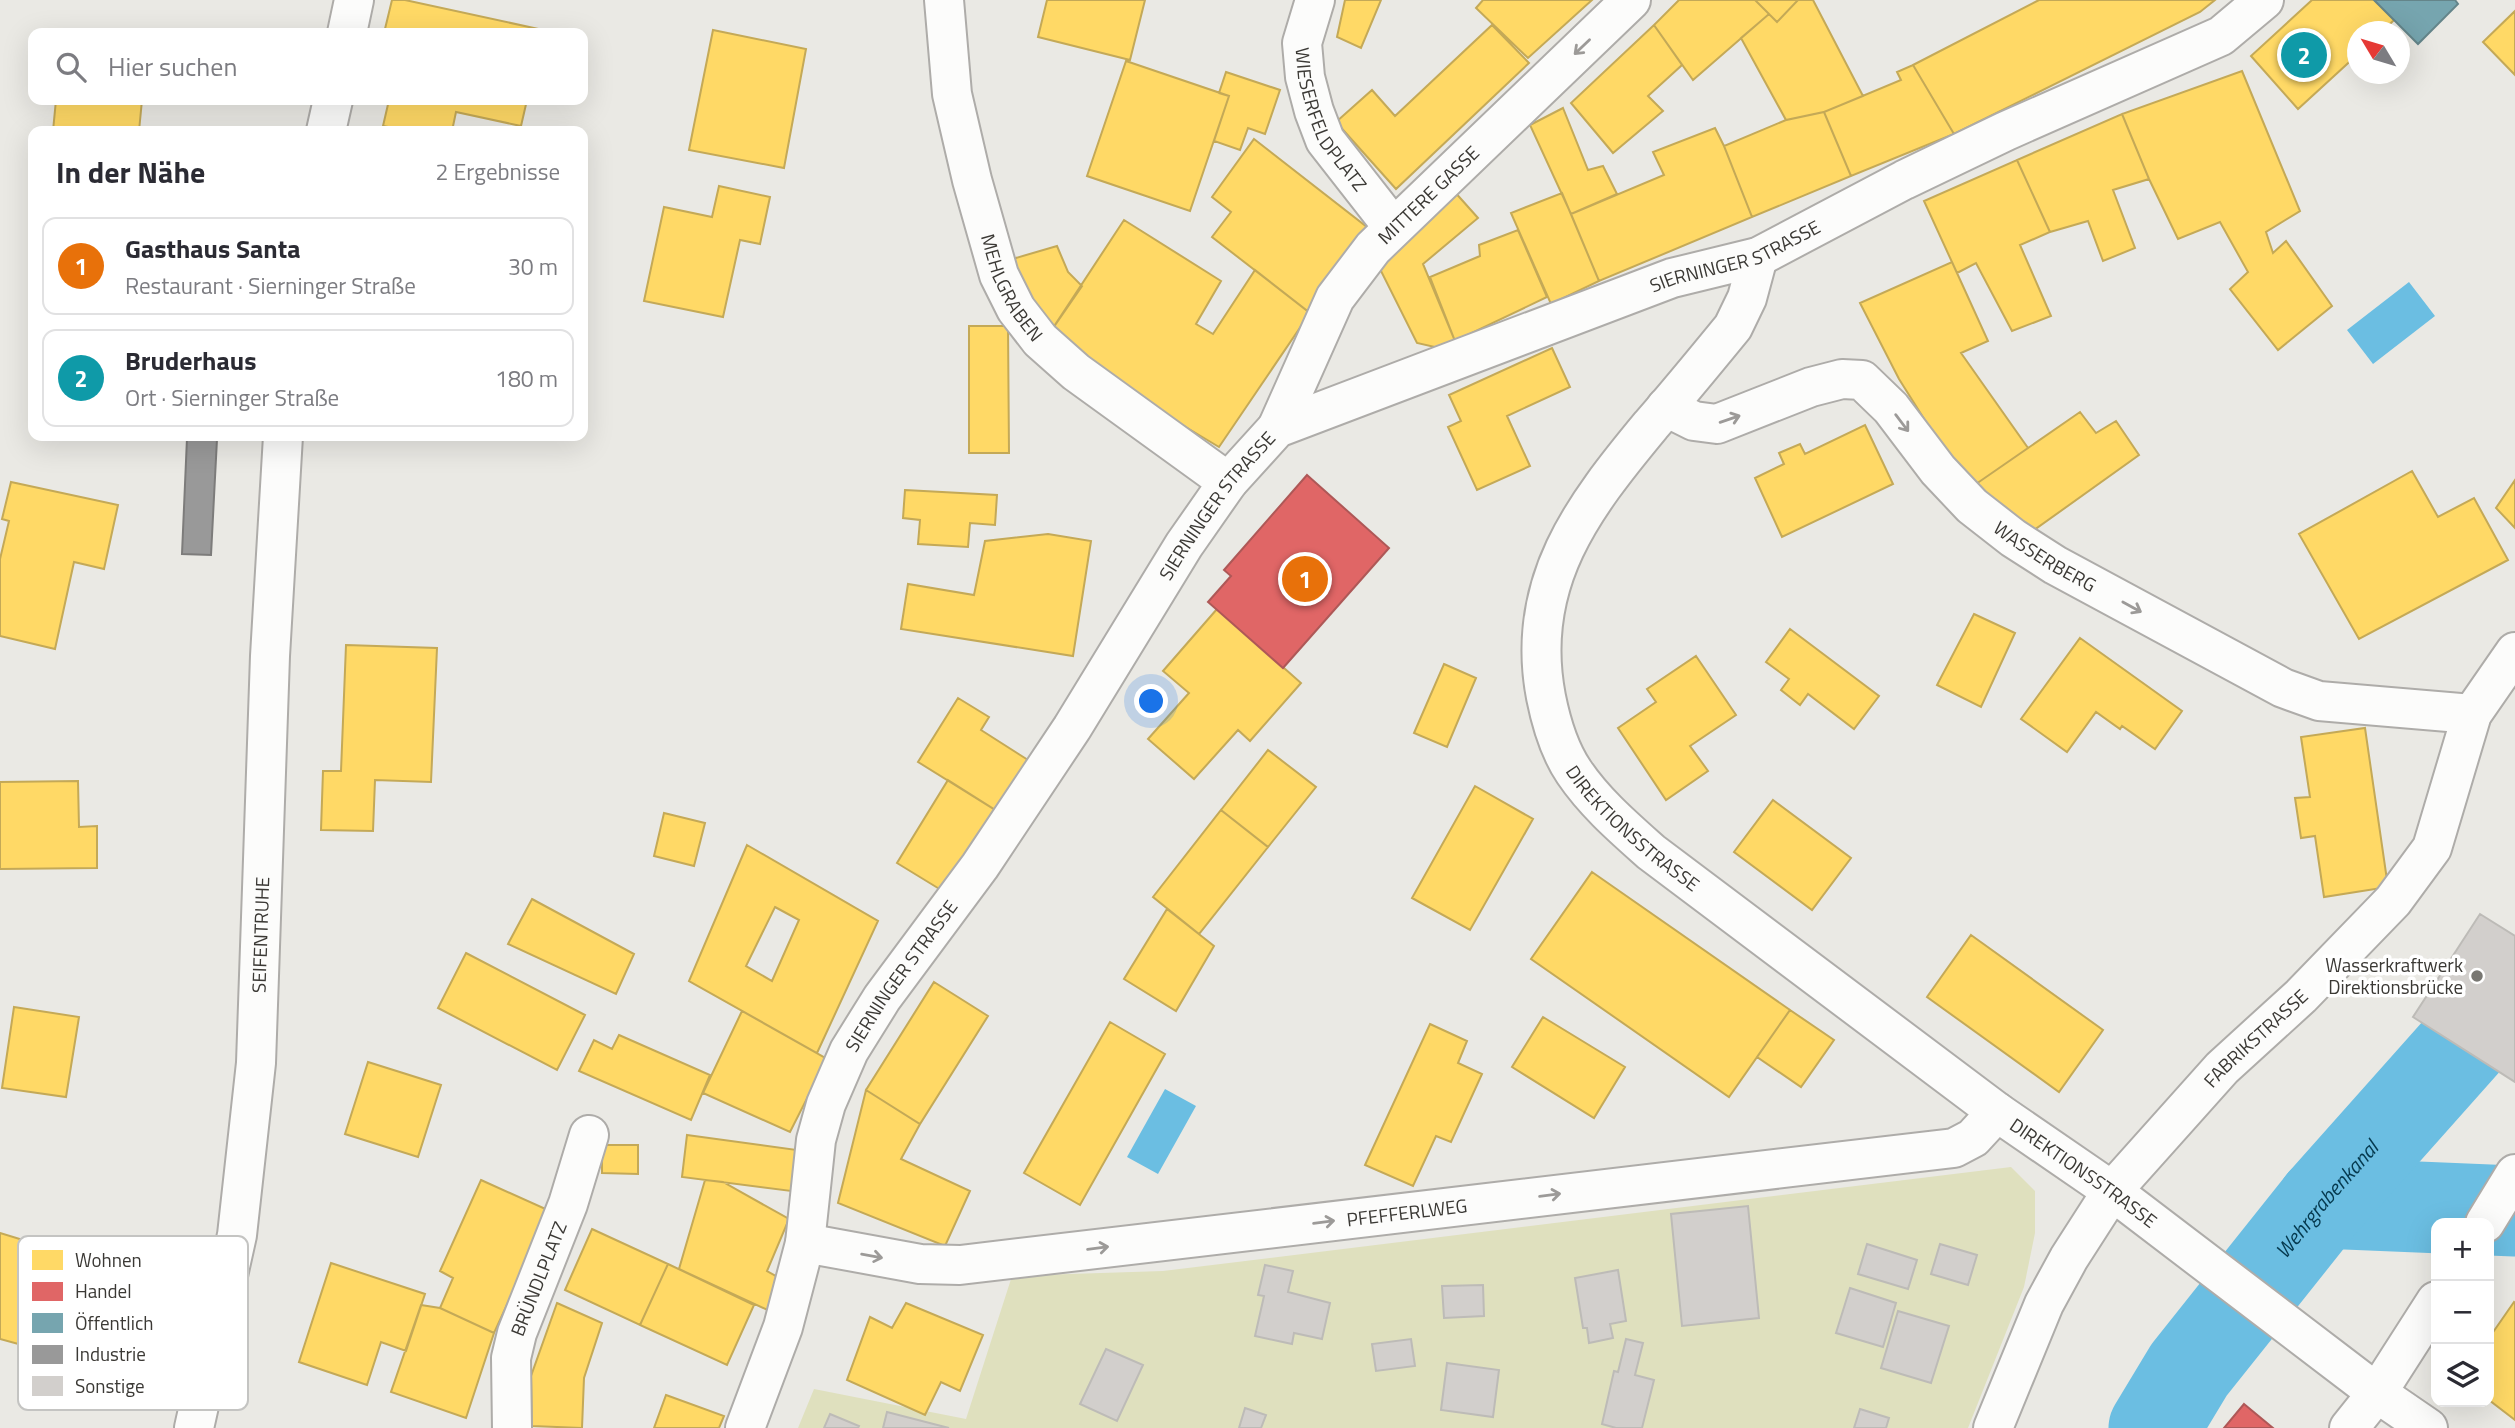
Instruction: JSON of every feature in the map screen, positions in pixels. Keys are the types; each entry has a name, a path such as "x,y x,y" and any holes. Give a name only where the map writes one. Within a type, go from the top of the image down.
{"street":[{"path":"348,28 354,0"},
{"name":"MEHLGRABEN","path":"944,0 952,94 972,180 999,275 1016,309 1040,340 1076,372 1228,482"},
{"name":"WIESERFELDPLATZ","path":"1315,0 1301,43 1305,77 1314,111 1325,140 1383,237"},
{"name":"MITTERE GASSE","path":"1277,428 1335,298 1383,237 1631,0"},
{"name":"SIERNINGER STRASSE","path":"746,1428 783,1327 805,1243 816,1140 826,1104 849,1051 883,998 980,866 1057,751 1184,545 1228,482 1277,428 1672,278 1758,257 1904,180 2221,36 2263,0"},
{"path":"327,126 332,105"},
{"name":"DIREKTIONSSTRASSE","path":"1758,257 1747,298 1732,327 1602,484 1573,529 1553,575 1543,624 1541,670 1551,723 1572,770 1602,808 1651,852 1997,1112 2112,1191 2377,1393"},
{"name":"WASSERBERG","path":"1666,407 1694,421 1717,424 1811,387 1842,379 1862,380 1891,408 1937,470 1972,506 2013,538 2055,565 2283,688 2319,701 2472,714"},
{"name":"SEIFENTRUHE","path":"237,1236 256,1063 270,656 284,441"},
{"name":"FABRIKSTRASSE","path":"1993,1428 2044,1304 2069,1258 2112,1191 2222,1068 2301,996 2393,901 2432,848 2472,714 2515,652"},
{"name":"PFEFFERLWEG","path":"805,1243 920,1264 960,1265 1954,1148 1973,1138 1997,1112"},
{"name":"BRÜNDLPLATZ","path":"512,1428 511,1358 517,1333 568,1204 589,1135"},
{"path":"2488,1218 2515,1174"},
{"path":"2349,1428 2377,1393 2431,1309"},
{"path":"2377,1393 2428,1428"},
{"name":"SEIFENTRUHE","path":"194,1428 198,1410"}],"green space":[{"path":"2011,1167 2035,1191 2035,1233 2024,1287 1968,1428 798,1428 814,1389 966,1419 1012,1276 1163,1271"}],"water":[{"path":"2409,282 2435,316 2373,364 2347,330"},
{"path":"1165,1089 1196,1106 1158,1174 1127,1157"}],"building: Wohnen":[{"path":"392,0 405,0 534,28 385,28"},
{"path":"1047,0 1145,0 1130,60 1038,37"},
{"path":"1345,0 1381,0 1361,48 1337,37"},
{"path":"1483,0 1592,0 1528,58 1476,8"},
{"path":"1679,0 1755,0 1769,14 1693,80 1654,25"},
{"path":"1755,0 1798,0 1777,22"},
{"path":"1798,0 1813,0 1863,96 1824,112 1786,120 1741,38 1769,14 1777,22"},
{"path":"2039,0 2215,0 2200,12 1954,134 1913,65"},
{"path":"2312,0 2374,0 2394,20 2347,21 2347,64 2298,109 2251,56"},
{"path":"2515,11 2515,75 2483,42"},
{"path":"1492,25 1529,63 1396,189 1336,122 1372,90 1395,116"},
{"path":"1654,25 1682,65 1648,96 1663,111 1613,153 1571,103"},
{"path":"713,30 806,49 784,168 689,150"},
{"path":"1126,61 1229,96 1190,211 1087,176"},
{"path":"1913,65 1954,134 1851,176 1824,112 1901,80 1897,72"},
{"path":"2242,71 2300,211 2266,232 2273,253 2286,241 2332,306 2278,350 2230,289 2248,272 2220,222 2178,239 2122,114"},
{"path":"1226,72 1280,90 1265,134 1248,128 1240,150 1214,141 1229,96 1219,93"},
{"path":"56,105 142,105 139,126 53,126"},
{"path":"388,105 526,105 521,126 456,112 453,126 383,126"},
{"path":"1563,108 1588,170 1603,166 1617,194 1571,214 1530,125"},
{"path":"1824,112 1851,176 1752,217 1724,146 1786,120"},
{"path":"2122,114 2149,179 2113,190 2135,248 2103,261 2088,221 2050,232 2017,160"},
{"path":"1715,128 1752,217 1599,281 1571,214 1664,175 1653,152"},
{"path":"1254,139 1372,231 1310,313 1212,237 1231,212 1212,197"},
{"path":"2017,160 2050,232 2020,245 2051,316 2012,331 1976,263 1957,273 1924,201"},
{"path":"719,186 770,197 760,244 740,240 723,317 644,301 664,207 712,217"},
{"path":"1453,190 1478,218 1423,264 1455,341 1439,348 1417,343 1380,269"},
{"path":"1562,193 1599,281 1551,304 1511,213"},
{"path":"1124,220 1221,281 1196,324 1213,334 1255,270 1310,313 1219,447 1169,417 1061,337 1053,328"},
{"path":"1518,230 1547,297 1455,341 1430,277 1480,256 1479,245"},
{"path":"1057,246 1068,272 1082,286 1053,328 1027,297 1009,260"},
{"path":"1952,262 1988,341 1961,353 2028,448 1976,484 1938,441 1899,379 1860,303"},
{"path":"969,326 1008,326 1009,453 969,453"},
{"path":"1552,348 1570,387 1507,416 1530,466 1477,490 1448,427 1461,421 1449,395"},
{"path":"2080,412 2096,433 2116,421 2139,455 2030,533 1976,484"},
{"path":"1865,425 1893,484 1782,537 1755,478 1784,464 1779,453 1800,444 1805,454"},
{"path":"2412,471 2438,517 2474,498 2508,560 2359,639 2299,534"},
{"path":"2515,480 2515,528 2496,508"},
{"path":"11,482 118,505 104,569 74,562 55,649 0,636 0,559 9,521 2,519"},
{"path":"905,490 997,495 995,525 970,523 968,547 918,544 920,520 903,518"},
{"path":"1048,534 1091,541 1073,656 901,629 908,584 974,595 985,541"},
{"path":"1217,609 1301,683 1250,741 1238,730 1194,779 1148,739 1189,693 1163,671"},
{"path":"1974,614 2015,633 1981,707 1937,685"},
{"path":"1790,629 1879,696 1854,729 1808,694 1800,705 1781,690 1789,679 1766,662"},
{"path":"2080,638 2182,711 2155,749 2096,712 2067,752 2021,719"},
{"path":"346,645 437,648 431,782 375,780 373,831 321,830 323,771 341,771"},
{"path":"1696,656 1736,715 1690,746 1708,771 1666,800 1618,728 1656,702 1647,689"},
{"path":"1444,664 1476,678 1447,747 1414,733"},
{"path":"958,698 989,717 981,730 1028,760 997,811 918,762"},
{"path":"2365,728 2388,887 2324,897 2315,836 2301,838 2295,798 2310,797 2301,737"},
{"path":"1268,750 1316,787 1268,847 1221,810"},
{"path":"948,780 997,811 946,893 897,863"},
{"path":"78,781 79,827 97,826 97,868 0,869 0,782"},
{"path":"1475,786 1533,819 1470,930 1412,898"},
{"path":"1773,800 1851,858 1812,910 1734,852"},
{"path":"1221,810 1268,847 1199,934 1153,897"},
{"path":"664,813 705,823 694,866 654,856"},
{"path":"747,845 878,921 817,1053 689,981","holes":["775,907 799,920 772,981 746,966"]},
{"path":"1592,872 1790,1010 1729,1097 1531,959"},
{"path":"532,899 634,954 616,994 508,944"},
{"path":"1167,909 1214,946 1176,1011 1124,979"},
{"path":"1971,935 2103,1030 2059,1092 1927,997"},
{"path":"466,953 585,1015 557,1070 438,1008"},
{"path":"934,982 988,1016 920,1124 866,1090"},
{"path":"14,1007 79,1017 66,1097 2,1088"},
{"path":"1790,1010 1834,1040 1801,1087 1757,1057"},
{"path":"742,1011 827,1059 790,1132 703,1093"},
{"path":"1543,1017 1625,1067 1594,1118 1512,1067"},
{"path":"1110,1022 1165,1054 1080,1205 1024,1173"},
{"path":"1430,1024 1467,1041 1458,1063 1482,1074 1451,1142 1436,1136 1413,1186 1365,1165"},
{"path":"619,1035 710,1075 691,1120 579,1071 594,1040 612,1049"},
{"path":"368,1062 441,1085 418,1157 345,1134"},
{"path":"866,1090 920,1124 901,1159 970,1191 945,1246 838,1203"},
{"path":"687,1135 797,1150 791,1191 682,1177"},
{"path":"602,1145 638,1145 638,1174 602,1173"},
{"path":"481,1180 550,1211 494,1333 440,1308 453,1278 440,1271"},
{"path":"705,1180 723,1182 789,1219 767,1271 790,1284 774,1313 679,1269"},
{"path":"592,1229 668,1264 640,1325 565,1290"},
{"path":"0,1233 18,1239 18,1344 0,1339"},
{"path":"331,1263 425,1294 406,1351 381,1342 367,1385 299,1362"},
{"path":"668,1264 754,1305 727,1365 640,1325"},
{"path":"2514,1302 2515,1420 2494,1404 2494,1331"},
{"path":"557,1303 602,1323 584,1378 582,1428 532,1426 531,1376"},
{"path":"906,1303 983,1335 960,1391 941,1382 925,1415 847,1380 870,1317 892,1328"},
{"path":"421,1305 440,1308 494,1333 466,1418 391,1392"},
{"path":"666,1395 724,1416 719,1428 654,1428"}],"building: Handel":[{"path":"1307,475 1389,548 1283,668 1208,602 1231,576 1224,570"},
{"path":"2244,1404 2273,1428 2224,1428"}],"building: Öffentlich":[{"path":"2374,0 2455,0 2458,4 2418,44 2410,36 2410,21 2395,21"}],"building: Industrie":[{"path":"187,441 217,441 211,555 182,554"}],"building: Sonstige":[{"name":"Wasserkraftwerk Direktionsbrücke","path":"2480,914 2515,936 2515,1082 2413,1017"},
{"path":"1748,1206 1759,1318 1682,1326 1671,1214"},
{"path":"1867,1244 1917,1260 1908,1289 1858,1274"},
{"path":"1940,1244 1977,1255 1968,1285 1931,1274"},
{"path":"1265,1265 1293,1271 1288,1292 1330,1303 1322,1339 1294,1333 1292,1344 1255,1336 1264,1296 1258,1295"},
{"path":"1618,1270 1626,1321 1610,1324 1613,1338 1589,1343 1587,1328 1583,1328 1575,1278"},
{"path":"1483,1285 1484,1316 1444,1318 1442,1286"},
{"path":"1850,1288 1896,1303 1883,1347 1836,1333"},
{"path":"1898,1311 1949,1326 1931,1383 1881,1368"},
{"path":"1411,1339 1415,1366 1376,1371 1372,1344"},
{"path":"1626,1339 1643,1343 1635,1375 1654,1380 1642,1428 1616,1428 1602,1424 1614,1371 1618,1372"},
{"path":"1106,1349 1143,1365 1117,1421 1080,1404"},
{"path":"1447,1363 1499,1370 1493,1417 1441,1410"},
{"path":"1245,1408 1266,1415 1261,1428 1239,1428"},
{"path":"1860,1409 1889,1418 1886,1428 1854,1428"},
{"path":"887,1412 949,1428 883,1428"},
{"path":"830,1414 859,1426 824,1428"}],"waterway":[{"name":"Wehrgrabenkanal","path":"2154,1428 2189,1370 2322,1203 2508,994 2515,981"},
{"path":"2322,1203 2515,1211"}],"place":[{"name":"Bruderhaus","path":"2304,55"},
{"name":"Gasthaus Santa","path":"1305,579"},
{"name":"Wasserkraftwerk Direktionsbrücke","path":"2477,976"}]}
